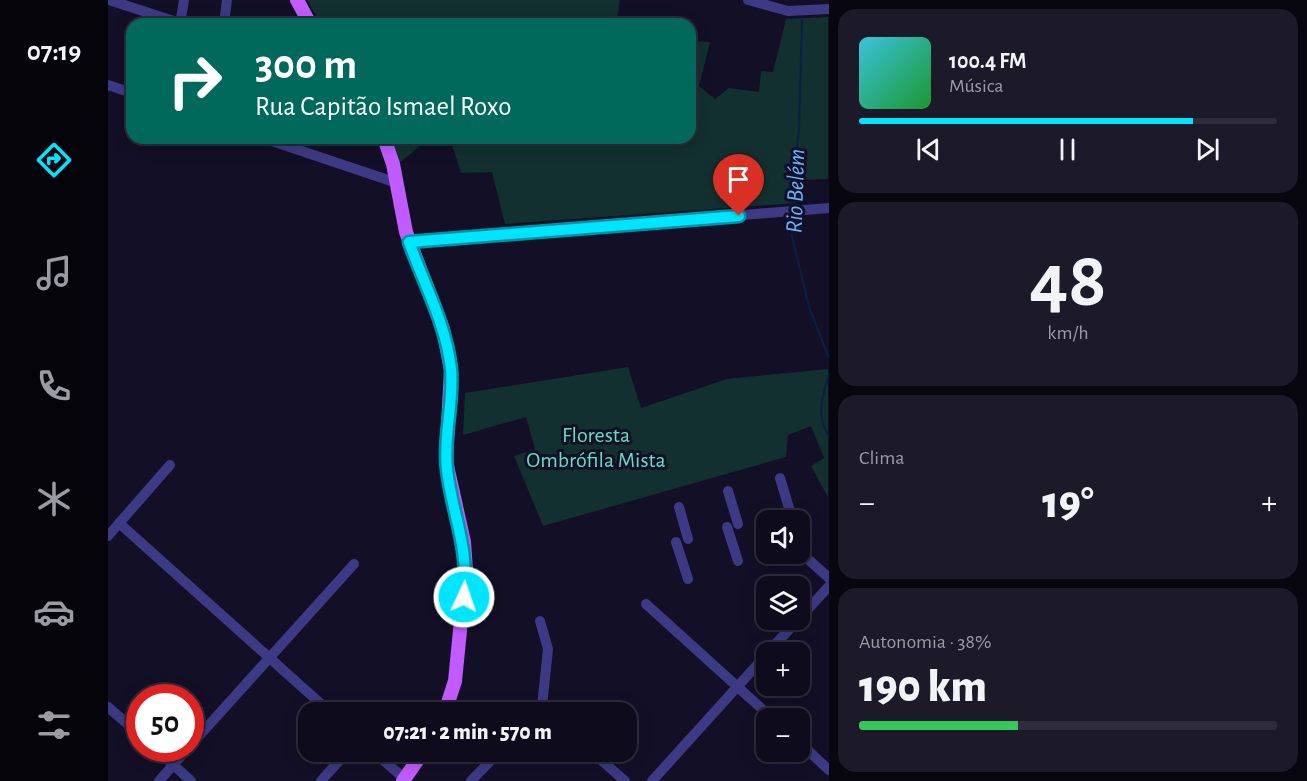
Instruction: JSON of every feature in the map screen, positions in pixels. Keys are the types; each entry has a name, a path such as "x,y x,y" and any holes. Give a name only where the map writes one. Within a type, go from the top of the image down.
{"main road":[{"path":"297,0 307,18"},
{"path":"386,144 397,183 409,242 443,329 449,355 452,388 447,472 465,555 466,582 457,668 448,702"},
{"path":"405,780 417,762"}],"street":[{"path":"109,0 166,18"},
{"path":"181,18 184,0"},
{"path":"225,18 227,0"},
{"path":"748,0 788,11 828,9"},
{"path":"108,85 126,91"},
{"path":"281,144 397,183"},
{"path":"409,242 828,208"},
{"path":"108,536 171,465"},
{"path":"780,478 789,508"},
{"path":"728,491 738,561"},
{"path":"679,507 688,539"},
{"path":"119,523 319,702"},
{"path":"676,542 688,579"},
{"path":"810,561 828,578"},
{"path":"204,730 354,564"},
{"path":"810,606 828,586"},
{"path":"646,604 761,708"},
{"path":"540,621 548,649 543,702"},
{"path":"778,642 789,630"},
{"path":"652,781 756,666"},
{"path":"108,707 126,723"},
{"path":"810,753 828,770"},
{"path":"170,762 191,781"},
{"path":"159,781 176,762"},
{"path":"321,781 338,762"},
{"path":"385,762 405,780"},
{"path":"471,781 489,762"},
{"path":"603,762 625,781"}],"green space":[{"path":"307,0 620,0 617,18 318,18"},
{"path":"828,17 828,179 804,180 797,203 505,224 492,172 461,173 452,145 420,146 398,164 390,144 696,144 696,41 710,42 699,86 715,99 729,88 759,92 761,71 773,72 786,19"},
{"name":"Floresta Ombrófila Mista","path":"628,367 641,408 727,379 828,369 828,497 811,466 824,458 811,426 788,435 786,457 543,526 514,456 535,449 526,417 463,435 465,393"}],"waterway":[{"name":"Rio Belém","path":"790,208 799,130 802,19"},
{"name":"Rio Belém","path":"790,216 790,228 809,307 829,358"},
{"name":"Rio Belém","path":"829,375 822,398 821,414 829,436"}],"route":[{"path":"464,597 466,570 464,542 449,483 446,460 452,388 449,355 443,329 409,242 739,216"}]}
